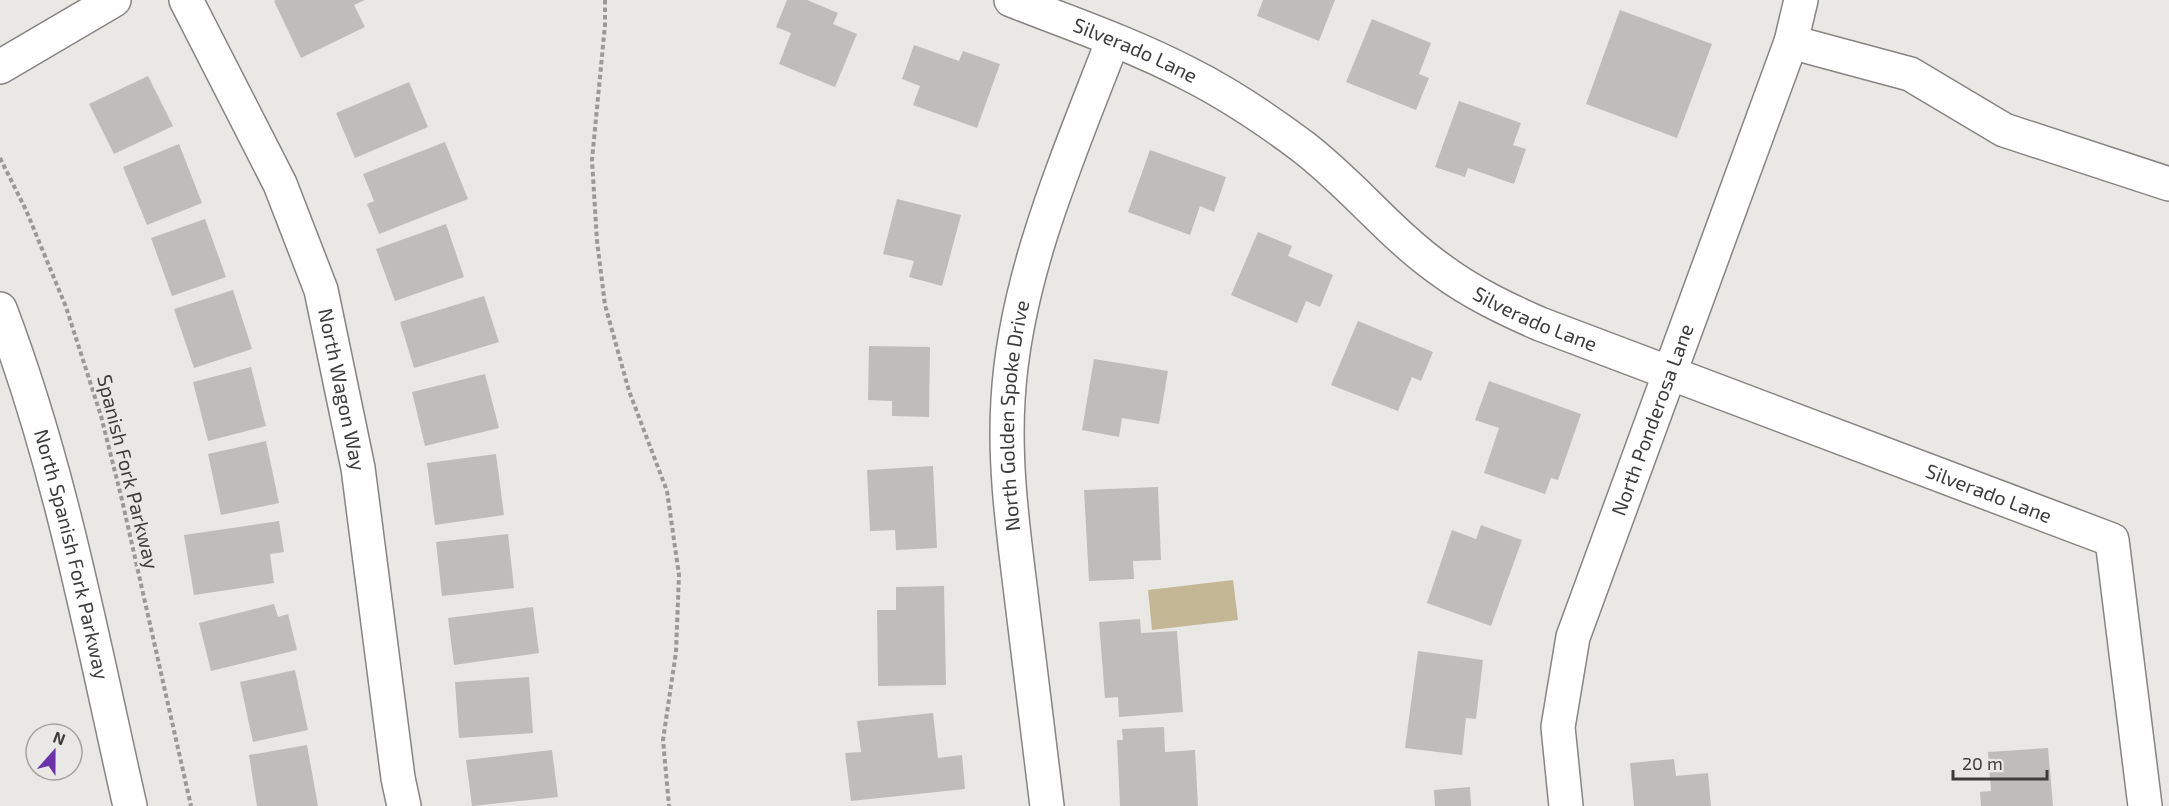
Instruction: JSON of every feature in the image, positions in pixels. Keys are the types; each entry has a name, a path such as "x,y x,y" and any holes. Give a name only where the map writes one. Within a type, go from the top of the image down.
{"street":[{"path":"0,67 114,0"},
{"name":"North Wagon Way","path":"186,0 280,184 321,290 358,468 398,778 404,806"},
{"name":"Silverado Lane","path":"1011,0 1113,40 1187,73 1251,110 1302,146 1338,176 1393,230 1441,270 1492,303 1540,324 2112,540 2145,806"},
{"name":"North Ponderosa Lane","path":"1566,806 1558,727 1573,637 1791,42 1801,0"},
{"name":"North Golden Spoke Drive","path":"1047,806 1008,485 1008,399 1018,320 1034,257 1053,199 1113,40"},
{"path":"1791,42 1910,74 2004,130 2169,184"},
{"name":"North Spanish Fork Parkway","path":"0,309 18,357 64,516 130,806"}],"path":[{"path":"604,0 605,25 592,160 597,241 605,305 629,391 668,491 679,575 676,652 663,740 669,806"},
{"name":"Spanish Fork Parkway","path":"0,158 26,210 66,307 101,416 191,806"}],"shaded area":[{"path":"1233,580 1238,620 1152,630 1148,590"}],"building":[{"path":"365,0 354,5 365,27 301,58 274,1"},
{"path":"787,0 807,0 838,13 833,24 857,34 835,87 779,64 791,33 776,27"},
{"path":"1263,0 1335,0 1319,41 1257,16"},
{"path":"1620,10 1712,44 1677,138 1586,104"},
{"path":"1372,19 1431,43 1419,74 1429,78 1416,110 1346,82"},
{"path":"914,45 959,61 963,51 1000,64 977,128 913,105 920,86 902,79"},
{"path":"148,76 173,126 114,154 89,104"},
{"path":"409,82 428,127 355,158 336,113"},
{"path":"1459,101 1521,123 1513,145 1526,149 1514,184 1468,168 1465,177 1435,167"},
{"path":"445,142 468,199 379,234 367,204 374,201 363,174"},
{"path":"179,144 202,203 147,225 123,167"},
{"path":"1150,150 1226,177 1214,212 1200,206 1190,235 1128,212"},
{"path":"897,199 961,215 942,286 909,277 914,261 883,254"},
{"path":"205,219 226,277 172,296 151,238"},
{"path":"446,224 464,277 395,301 376,249"},
{"path":"1258,232 1292,246 1288,256 1333,275 1320,307 1306,301 1297,323 1231,295"},
{"path":"233,290 252,349 194,368 174,309"},
{"path":"484,296 499,342 414,368 400,322"},
{"path":"1358,321 1433,352 1421,381 1412,377 1398,411 1331,385"},
{"path":"869,346 930,347 929,417 892,416 892,401 868,400"},
{"path":"1094,359 1168,371 1159,424 1122,418 1119,437 1082,430"},
{"path":"251,367 266,426 208,441 193,382"},
{"path":"485,374 499,428 425,446 412,392"},
{"path":"1489,381 1581,414 1558,480 1551,478 1545,494 1484,473 1499,428 1475,420"},
{"path":"266,441 279,503 221,515 208,454"},
{"path":"496,454 504,515 435,525 427,463"},
{"path":"933,466 937,548 896,550 895,530 870,531 867,470"},
{"path":"1158,487 1161,560 1133,561 1134,579 1089,581 1084,490"},
{"path":"279,521 284,552 270,554 274,583 194,595 184,535"},
{"path":"1481,525 1522,540 1491,626 1427,603 1452,530 1476,539"},
{"path":"508,534 514,588 442,596 436,542"},
{"path":"944,586 946,685 878,686 877,610 896,610 896,587"},
{"path":"274,604 278,617 288,614 297,650 211,671 199,623"},
{"path":"533,607 539,653 454,665 448,618"},
{"path":"1140,619 1141,633 1177,631 1183,712 1119,717 1118,697 1105,698 1099,622"},
{"path":"1418,651 1483,660 1476,719 1466,718 1462,755 1405,748"},
{"path":"295,670 308,730 253,742 240,682"},
{"path":"529,677 533,733 459,738 455,682"},
{"path":"933,713 938,758 962,755 965,789 851,801 845,753 861,752 857,721"},
{"path":"1164,727 1165,752 1195,750 1198,806 1120,806 1117,740 1123,740 1122,729"},
{"path":"307,745 318,806 257,806 249,755"},
{"path":"2048,748 2053,806 1981,806 1980,792 1991,791 1988,752"},
{"path":"552,750 558,797 472,806 466,760"},
{"path":"1674,759 1676,776 1708,773 1711,806 1634,806 1630,763"},
{"path":"1470,787 1471,806 1435,806 1434,790"}]}
